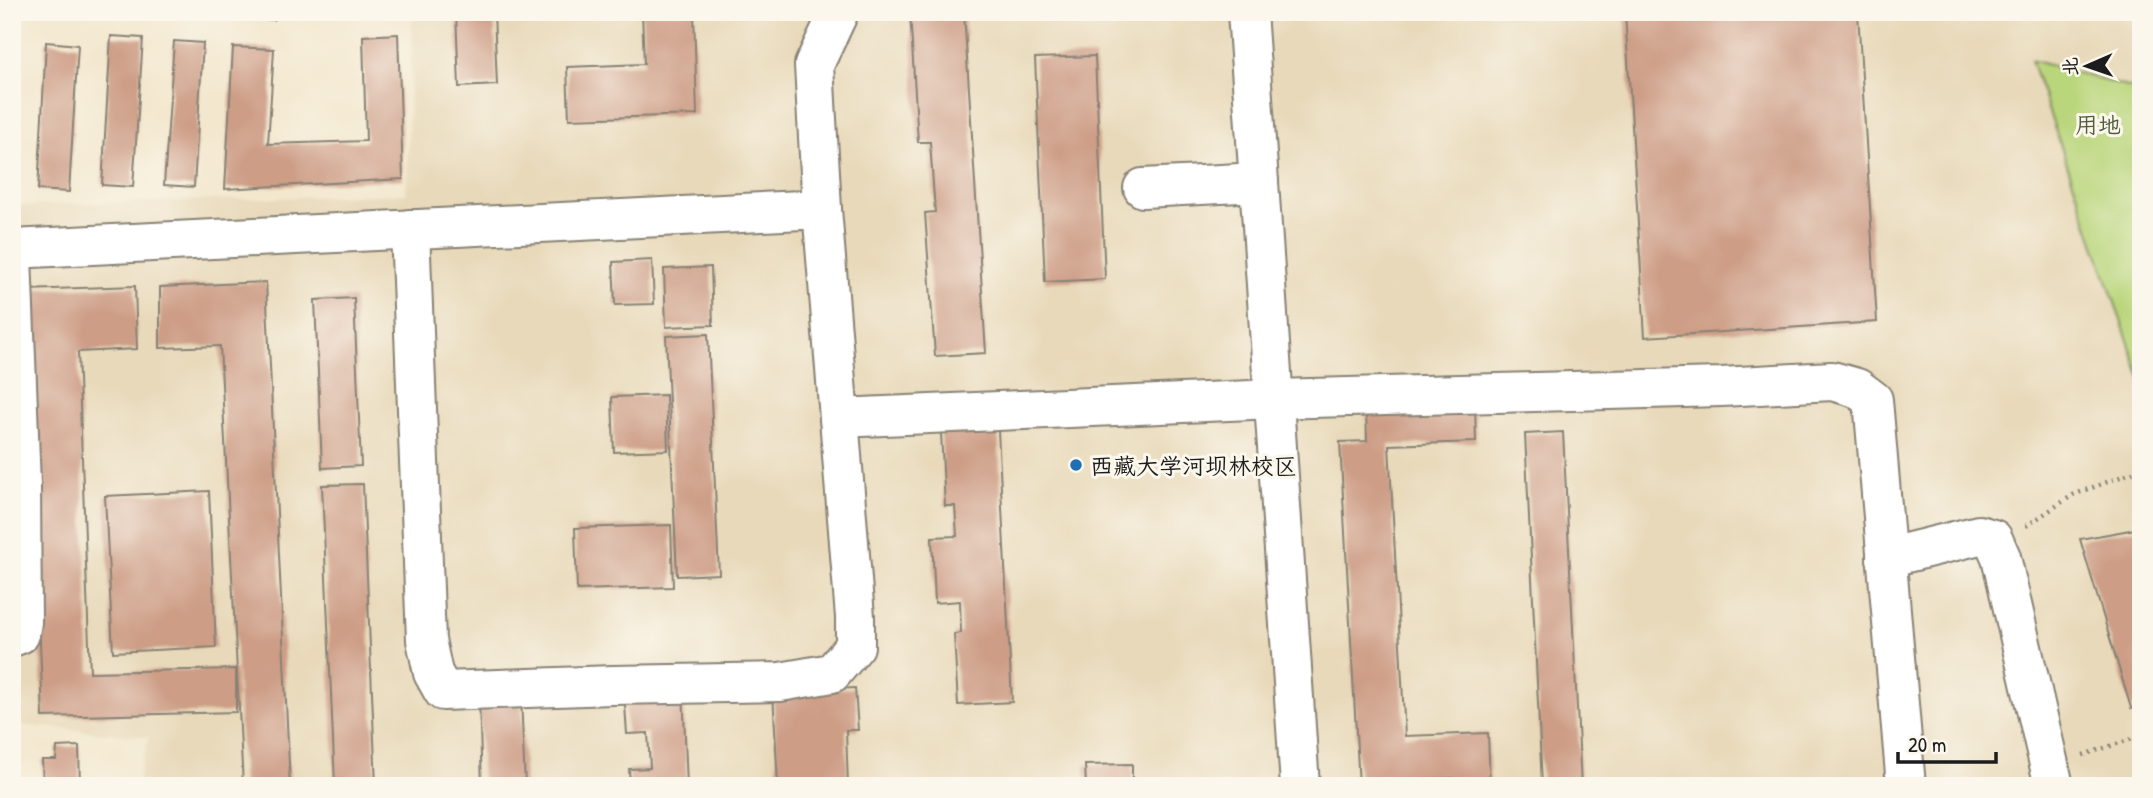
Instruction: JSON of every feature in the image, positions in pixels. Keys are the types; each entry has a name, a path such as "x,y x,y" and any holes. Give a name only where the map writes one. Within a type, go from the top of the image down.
{"lane":[{"path":"410,229 426,640 433,673 443,691 780,682 832,673 855,646 855,617 822,209 810,12"},
{"path":"814,65 839,12"},
{"path":"1247,12 1300,786"},
{"path":"1143,188 1259,182"},
{"path":"12,249 822,209"},
{"path":"12,257 16,485 22,622 20,634 12,637"},
{"path":"839,418 1274,399 1721,387 1832,381 1857,388 1873,400 1906,786"},
{"path":"1886,558 1979,535 1993,539 2001,557 2052,776"}],"path":[{"path":"1996,545 2073,495 2141,469"},
{"path":"2052,776 2141,736"}],"shaded area":[{"name":"西藏大学河坝林校区","path":"413,12 2141,12 2141,786 155,786 138,781 149,737 12,724 12,206 406,194"}],"green space":[{"name":"用地","path":"2031,60 2141,91 2141,378"}],"building":[{"path":"274,12 274,20 196,14"},
{"path":"456,12 494,12 497,85 459,87"},
{"path":"642,12 694,12 697,115 569,119 567,67 644,64"},
{"path":"910,12 964,12 986,353 935,356 925,213 935,212 930,142 918,142"},
{"path":"1625,12 1858,12 1877,322 1645,337"},
{"path":"398,34 403,179 225,189 233,47 274,49 268,144 366,141 363,36"},
{"path":"111,36 143,38 133,187 102,185"},
{"path":"174,41 203,43 194,187 164,185"},
{"path":"46,42 78,45 69,192 38,190"},
{"path":"1095,56 1105,279 1045,282 1035,58"},
{"path":"652,260 654,304 615,305 613,262"},
{"path":"711,267 713,325 666,327 664,269"},
{"path":"266,282 290,786 243,786 220,346 160,348 160,287"},
{"path":"135,286 137,349 78,352 90,672 236,669 236,712 43,717 26,290"},
{"path":"354,298 361,466 322,468 315,300"},
{"path":"708,334 719,574 677,576 666,336"},
{"path":"666,395 668,450 614,452 612,397"},
{"path":"1475,404 1476,442 1389,445 1405,736 1488,733 1490,786 1454,786 1454,778 1407,780 1408,786 1359,786 1340,442 1367,441 1366,408"},
{"path":"998,430 1012,702 958,705 954,634 961,633 960,601 935,603 932,537 957,536 955,506 945,506 941,433"},
{"path":"1563,432 1581,786 1542,786 1525,434"},
{"path":"363,484 376,786 335,786 322,485"},
{"path":"209,491 216,647 113,652 105,496"},
{"path":"671,525 673,587 577,590 575,528"},
{"path":"2136,529 2141,545 2141,706 2131,708 2080,539"},
{"path":"683,688 687,786 630,786 629,769 650,768 648,733 627,734 624,690"},
{"path":"855,688 858,730 846,730 848,786 778,786 773,692"},
{"path":"521,697 525,786 482,786 479,698"},
{"path":"79,746 80,786 33,786 33,782 43,782 42,760 56,760 57,747"},
{"path":"1132,764 1132,786 1086,786 1085,765"},
{"path":"951,783 951,786 922,786 922,784"}],"place":[{"name":"西藏大学河坝林校区","path":"1076,465"}]}
